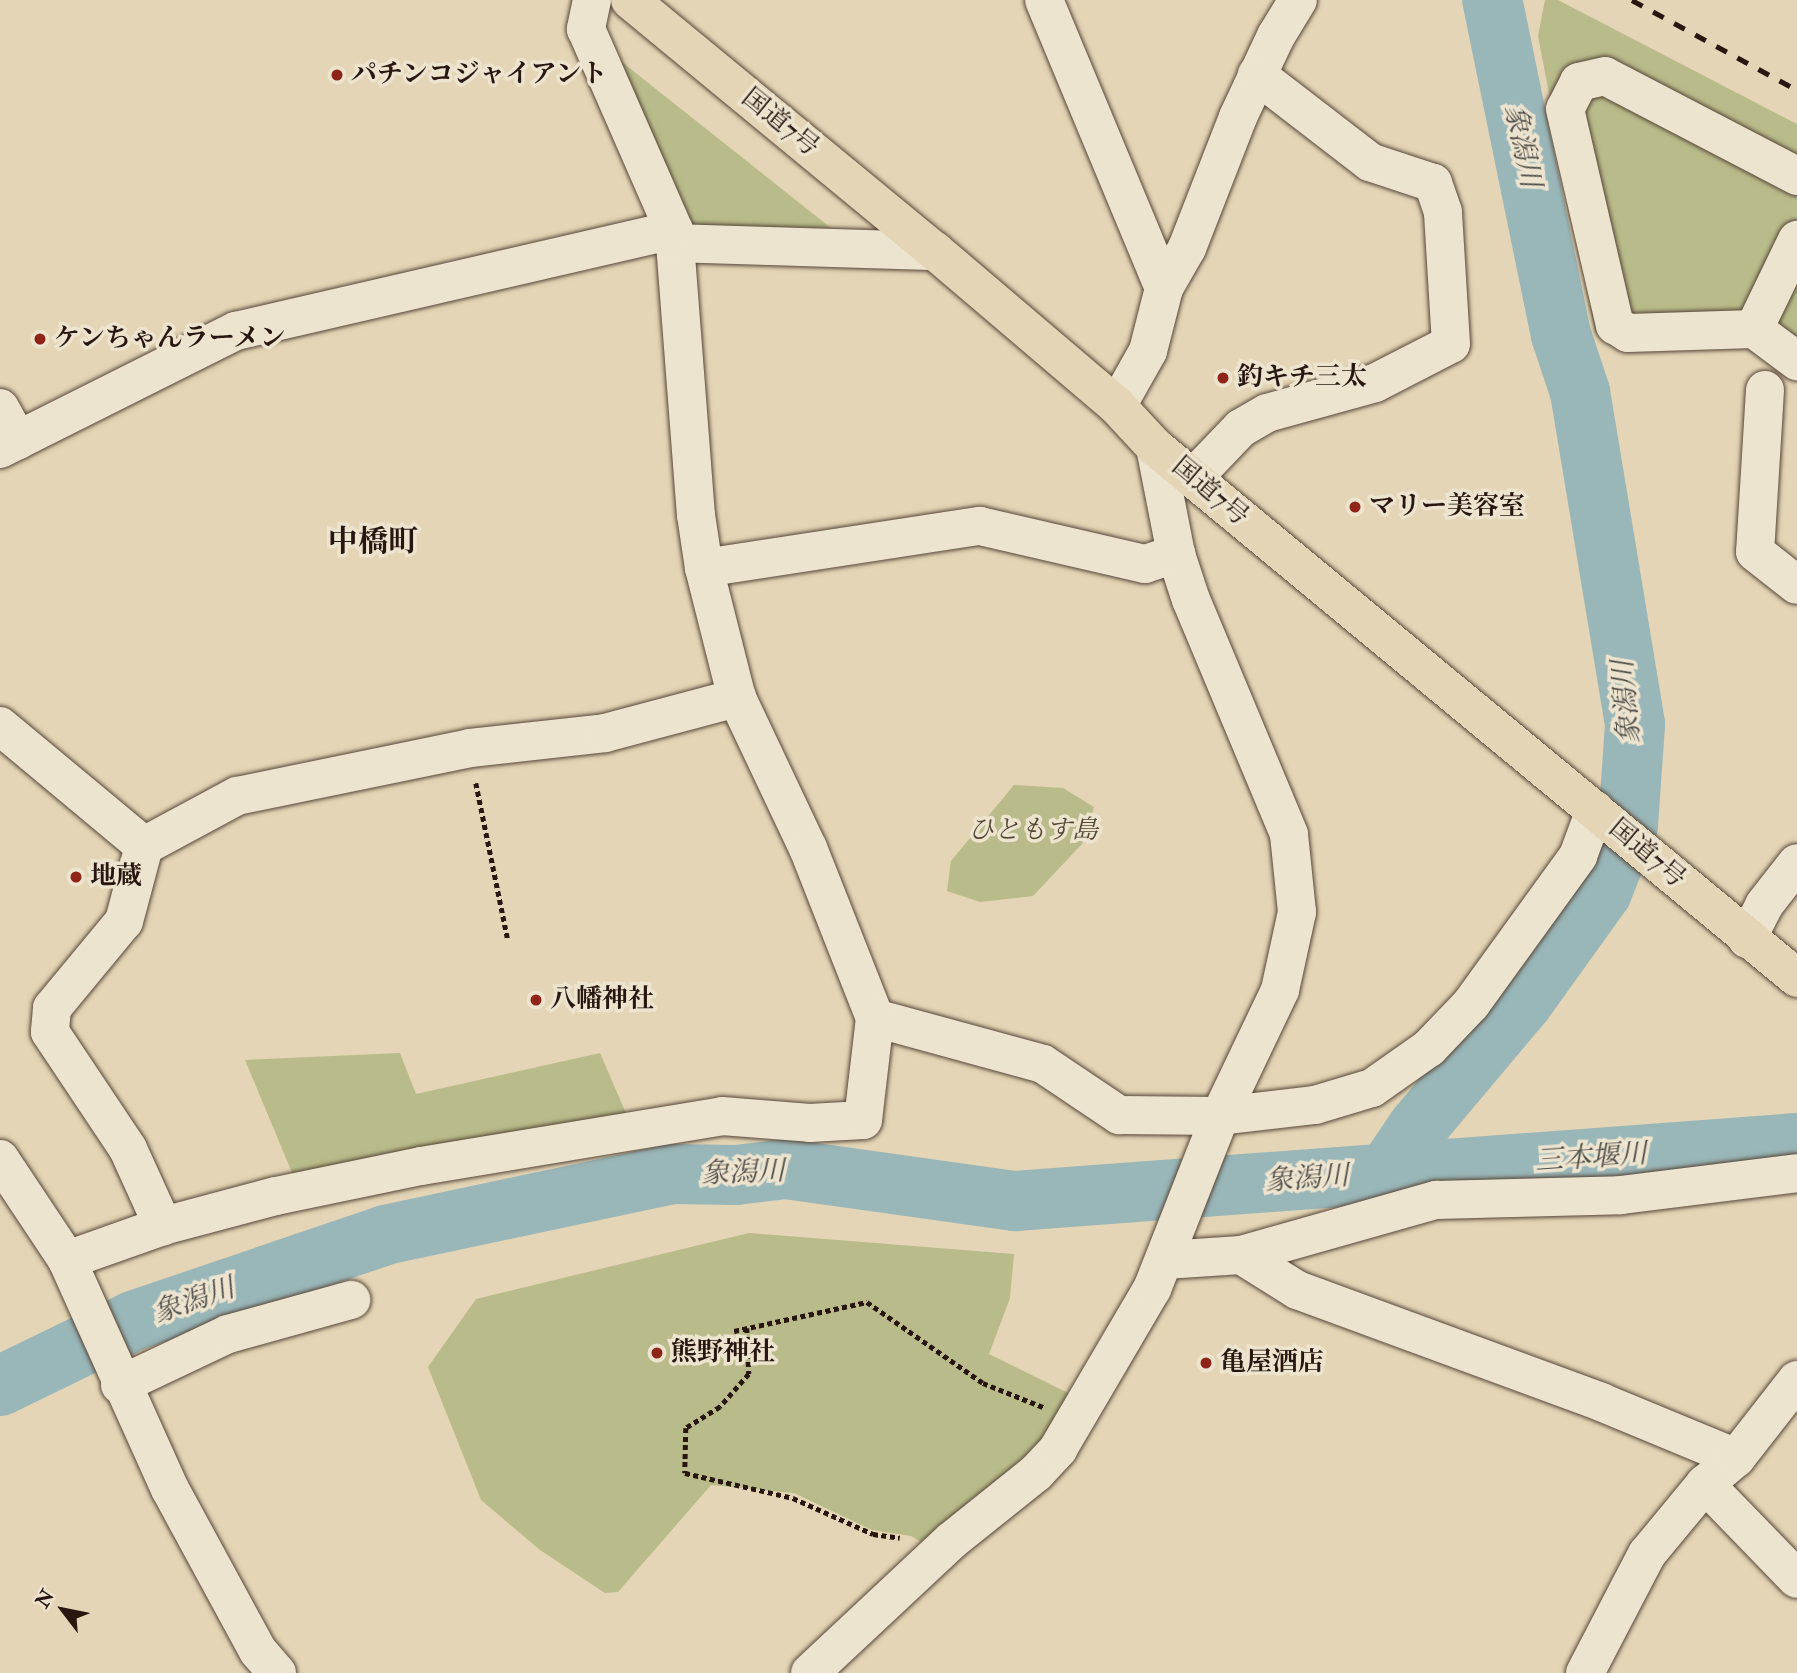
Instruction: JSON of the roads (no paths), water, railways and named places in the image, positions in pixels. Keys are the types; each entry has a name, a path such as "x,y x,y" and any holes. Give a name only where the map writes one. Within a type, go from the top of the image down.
{"highway":[{"name":"国道7号","path":"630,0 935,251 1117,406 1155,447 1598,813 1746,939 1797,978"}],"street":[{"path":"71,1271 163,1226 276,1196 421,1166 722,1116 810,1123 863,1120 875,1018 808,848 737,698 704,568 674,236 586,29 592,0"},
{"path":"1044,0 1164,288"},
{"path":"1117,406 1148,351 1164,288 1186,248 1258,75 1298,0"},
{"path":"1193,478 1241,428 1267,413 1375,383 1451,344 1443,212 1433,183 1370,162 1258,75"},
{"path":"1797,176 1605,76 1579,82 1565,109 1615,325 1628,333 1754,329 1797,361"},
{"path":"6,432 236,331 674,236 935,251"},
{"path":"1754,329 1797,240"},
{"path":"1765,390 1755,552 1797,585"},
{"path":"810,1673 934,1556 1036,1473 1077,1420 1169,1251 1220,1116 1280,990 1297,912 1289,834 1176,554 1171,509 1155,447"},
{"path":"704,568 980,526 1145,564 1176,554"},
{"path":"163,1226 128,1149 50,1031 52,1008 124,921 144,846 237,796 470,748 605,733 737,698"},
{"path":"0,726 144,846"},
{"path":"875,1018 1043,1064 1119,1115 1220,1116 1315,1105 1372,1088 1429,1048 1471,1004 1578,856 1598,813"},
{"path":"1746,939 1764,905 1797,863"},
{"path":"0,1159 71,1271 120,1385 245,1628 277,1673"},
{"path":"1169,1251 1241,1255 1436,1200 1621,1195 1797,1173"},
{"path":"1241,1255 1297,1290 1601,1402 1736,1458"},
{"path":"120,1385 228,1334 351,1300"},
{"path":"1586,1673 1647,1555 1704,1484 1736,1458 1797,1380"},
{"path":"1704,1484 1797,1579"}],"waterway":[{"name":"象潟川","path":"1386,1174 1418,1127 1523,1002 1602,892 1628,825 1635,724 1580,392 1561,335 1492,0"},
{"name":"象潟川","path":"0,1386 133,1321 385,1235 671,1174 736,1175 786,1169 1015,1201 1797,1143"}],"railway":[{"path":"1632,0 1797,90"}],"place":[{"name":"パチンコジャイアント","path":"337,75"},
{"name":"ケンちゃんラーメン","path":"40,339"},
{"name":"釣キチ三太","path":"1223,378"},
{"name":"マリー美容室","path":"1355,507"},
{"name":"地蔵","path":"76,877"},
{"name":"八幡神社","path":"536,1000"},
{"name":"熊野神社","path":"657,1353"},
{"name":"亀屋酒店","path":"1206,1363"}],"district":[{"name":"中橋町","path":"373,542"}],"park label":[{"name":"ひともす島","path":"1033,831"}],"water label":[{"name":"三本堰川","path":"1591,1158"}]}
